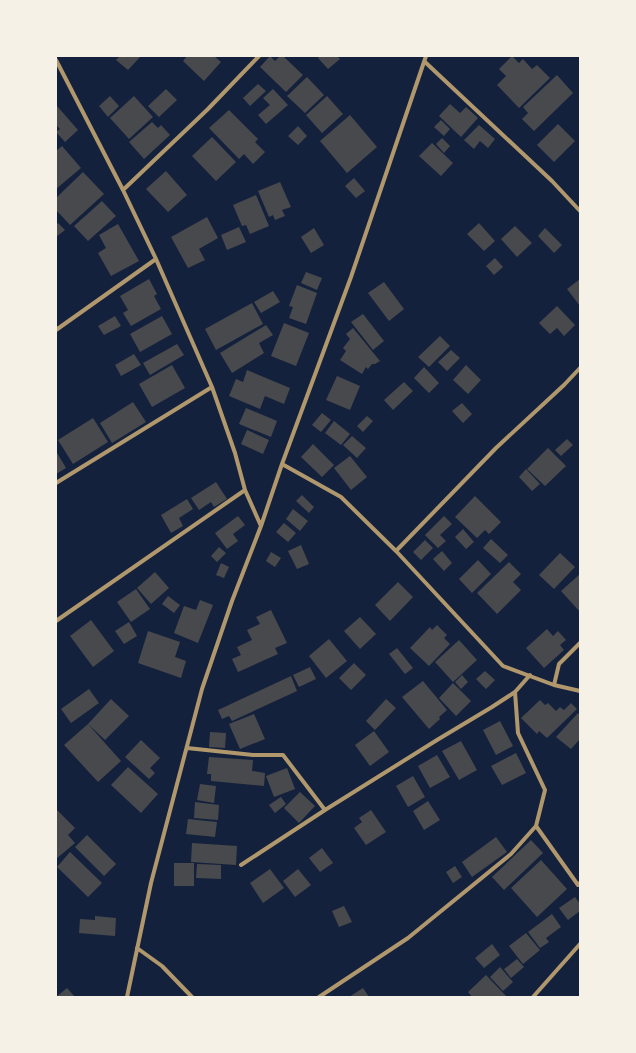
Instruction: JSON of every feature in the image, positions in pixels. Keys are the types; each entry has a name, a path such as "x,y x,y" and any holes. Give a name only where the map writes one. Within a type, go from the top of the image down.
{"street":[{"path":"123,190 208,109 259,56"},
{"path":"127,997 151,883 206,674 232,601 262,526 282,464 351,277 426,56"},
{"path":"56,60 123,190 156,259 212,387 235,453 245,490 262,526"},
{"path":"425,62 552,181 580,211"},
{"path":"56,330 156,259"},
{"path":"396,551 496,448 564,385 580,368"},
{"path":"56,483 212,387"},
{"path":"282,464 341,497 396,551 503,666 554,685 580,692"},
{"path":"56,621 245,490"},
{"path":"554,685 559,664 580,643"},
{"path":"241,865 324,810 515,692 530,675"},
{"path":"319,997 408,938 511,854 536,826 545,790 518,733 515,692"},
{"path":"187,748 283,756 324,810"},
{"path":"536,826 578,885 580,883"},
{"path":"533,997 580,944"},
{"path":"137,948 162,966 192,997"}],"building":[{"path":"120,56 141,56 128,70 116,60"},
{"path":"187,56 214,56 221,62 204,81 183,61"},
{"path":"270,56 275,61 280,56 283,56 303,75 286,92 260,67"},
{"path":"320,56 337,56 340,59 328,69 318,58"},
{"path":"512,56 519,63 523,59 532,69 537,65 550,78 519,108 497,85 506,76 499,69"},
{"path":"557,75 573,93 534,131 522,119 528,113 523,107"},
{"path":"307,77 324,95 305,113 287,96"},
{"path":"258,84 266,91 250,106 243,98"},
{"path":"166,89 177,100 159,117 148,106"},
{"path":"273,89 288,105 266,124 258,115 270,105 263,98"},
{"path":"110,96 119,106 108,117 99,106"},
{"path":"134,96 153,117 129,139 110,118"},
{"path":"327,96 343,114 322,133 306,115"},
{"path":"450,104 460,113 466,107 478,118 461,137 439,116"},
{"path":"56,106 78,130 65,142 56,132 60,129 56,125"},
{"path":"229,110 258,139 255,142 265,152 253,164 244,154 239,159 209,128"},
{"path":"350,115 377,147 347,173 320,141"},
{"path":"441,120 450,129 444,136 434,127"},
{"path":"152,122 158,128 161,125 170,135 144,159 129,142"},
{"path":"558,124 575,141 554,162 537,145"},
{"path":"479,125 495,139 488,148 480,141 474,149 464,140"},
{"path":"298,126 307,136 298,145 288,136"},
{"path":"212,137 236,162 216,181 192,156"},
{"path":"442,138 450,146 444,153 436,144"},
{"path":"432,143 453,163 441,176 419,156"},
{"path":"62,146 81,168 56,189 56,151"},
{"path":"166,171 187,195 168,212 146,189"},
{"path":"83,172 104,194 70,225 56,210 56,198"},
{"path":"354,178 365,191 356,198 345,186"},
{"path":"280,182 291,207 282,210 285,216 275,220 273,215 269,217 258,191"},
{"path":"256,195 269,226 250,234 246,225 242,226 233,205"},
{"path":"102,201 116,216 88,241 74,226"},
{"path":"207,217 218,238 199,249 205,260 188,268 171,237"},
{"path":"58,223 65,230 56,237 56,225"},
{"path":"479,223 495,241 484,251 467,234"},
{"path":"118,224 139,261 111,276 98,253 106,248 99,235"},
{"path":"515,226 532,243 517,257 501,239"},
{"path":"239,227 246,242 227,250 221,235"},
{"path":"314,228 324,245 311,253 301,237"},
{"path":"545,228 562,245 554,253 538,236"},
{"path":"495,258 503,267 494,275 486,266"},
{"path":"306,272 322,278 317,290 301,283"},
{"path":"149,279 157,294 154,296 161,309 131,326 123,313 128,310 120,296"},
{"path":"580,279 580,306 567,289"},
{"path":"384,282 404,309 389,321 368,293"},
{"path":"297,285 317,293 306,324 289,318 293,307 289,306"},
{"path":"273,291 280,302 261,313 254,302"},
{"path":"252,303 263,324 216,350 205,329"},
{"path":"557,306 575,325 564,336 557,328 550,334 539,323"},
{"path":"363,314 384,341 373,350 351,322"},
{"path":"115,316 121,326 104,335 98,326"},
{"path":"162,316 172,334 140,352 130,334"},
{"path":"284,323 309,333 296,366 271,356"},
{"path":"266,325 273,335 259,343 264,353 232,373 220,353"},
{"path":"353,328 380,361 372,364 368,369 366,367 362,374 340,360 346,351 343,348 350,339 346,334"},
{"path":"440,336 450,346 429,367 418,357"},
{"path":"177,344 184,355 150,375 143,363"},
{"path":"451,350 460,358 447,371 438,362"},
{"path":"134,354 141,365 121,376 115,365"},
{"path":"172,365 185,388 152,407 139,384"},
{"path":"466,365 481,380 468,394 453,380"},
{"path":"424,367 439,383 429,393 414,378"},
{"path":"247,370 290,388 284,404 265,396 260,409 229,396 236,379 243,382"},
{"path":"337,376 360,386 350,410 326,400"},
{"path":"404,382 413,391 393,410 384,400"},
{"path":"133,402 146,422 112,443 100,423"},
{"path":"462,403 472,414 463,423 452,411"},
{"path":"246,408 277,421 271,437 239,424"},
{"path":"322,413 331,420 321,432 312,425"},
{"path":"367,416 373,421 363,432 357,426"},
{"path":"93,418 108,442 73,464 58,440"},
{"path":"334,421 350,434 341,445 325,433"},
{"path":"247,430 269,440 263,454 241,444"},
{"path":"352,436 366,448 357,458 343,445"},
{"path":"567,439 573,445 561,456 555,450"},
{"path":"313,444 334,465 322,477 301,457"},
{"path":"548,448 566,466 545,486 527,469"},
{"path":"56,451 66,468 56,474"},
{"path":"350,456 367,477 351,490 334,468"},
{"path":"526,469 540,484 532,491 519,477"},
{"path":"216,482 227,499 214,507 211,502 199,510 191,498"},
{"path":"302,495 314,507 309,513 296,501"},
{"path":"475,496 501,522 489,534 485,530 477,538 455,517"},
{"path":"187,499 193,509 179,518 183,526 171,533 161,515"},
{"path":"293,509 308,521 300,531 286,519"},
{"path":"238,516 245,525 233,534 238,541 227,549 215,533"},
{"path":"444,516 452,524 440,535 446,541 438,548 425,535"},
{"path":"284,523 296,533 288,542 276,532"},
{"path":"463,529 474,542 466,549 455,537"},
{"path":"491,539 508,555 500,563 483,548"},
{"path":"425,540 433,548 421,560 413,552"},
{"path":"301,545 309,564 297,569 288,551"},
{"path":"219,547 226,553 217,562 211,556"},
{"path":"442,551 452,563 444,571 433,559"},
{"path":"271,552 281,558 275,567 266,561"},
{"path":"560,553 575,567 554,589 539,575"},
{"path":"478,560 491,574 472,593 459,579"},
{"path":"509,562 521,574 513,582 521,590 497,614 477,593"},
{"path":"221,563 229,567 224,578 216,575"},
{"path":"155,572 169,588 151,604 137,588"},
{"path":"580,574 580,612 561,591"},
{"path":"398,582 413,597 390,621 375,605"},
{"path":"136,589 150,609 131,622 117,602"},
{"path":"168,596 180,605 174,613 162,604"},
{"path":"200,600 213,605 198,643 174,633 184,606 196,610"},
{"path":"271,610 287,643 275,648 278,654 238,672 232,659 241,655 237,647 252,640 247,630 260,624 256,617"},
{"path":"360,617 376,634 360,649 344,631"},
{"path":"91,620 114,651 93,667 70,636"},
{"path":"129,622 137,636 124,644 115,631"},
{"path":"437,625 447,635 444,638 450,644 429,666 410,648 430,627 432,630"},
{"path":"547,629 553,636 558,631 566,640 560,645 564,650 544,668 526,648"},
{"path":"148,631 180,642 175,657 186,661 181,678 138,663"},
{"path":"329,639 347,661 326,678 309,656"},
{"path":"459,640 477,660 453,682 435,662"},
{"path":"397,648 413,668 405,674 389,654"},
{"path":"354,663 366,675 351,690 339,678"},
{"path":"310,667 316,679 299,687 293,675"},
{"path":"485,671 495,680 486,689 476,679"},
{"path":"462,675 468,682 461,689 455,682"},
{"path":"291,676 297,691 232,721 229,716 222,719 218,710"},
{"path":"423,681 447,710 429,729 402,697"},
{"path":"453,683 471,701 456,716 439,698"},
{"path":"89,689 99,703 71,723 61,709"},
{"path":"111,699 129,716 105,740 88,724"},
{"path":"386,699 396,708 375,730 366,721"},
{"path":"540,700 545,705 548,703 556,711 560,707 564,710 571,703 577,709 547,738 539,731 537,734 521,718"},
{"path":"578,713 580,715 580,739 571,749 556,737"},
{"path":"254,714 265,739 240,749 229,724"},
{"path":"500,721 513,746 496,755 483,730"},
{"path":"88,724 121,761 98,782 64,745"},
{"path":"374,731 389,752 370,766 355,745"},
{"path":"210,732 226,733 225,748 209,747"},
{"path":"141,740 160,758 150,768 155,773 149,779 125,757"},
{"path":"461,741 477,770 459,780 442,751"},
{"path":"516,753 526,773 502,785 491,766"},
{"path":"437,755 450,777 430,788 418,766"},
{"path":"209,757 253,760 252,771 265,773 264,786 211,781 211,774 207,774"},
{"path":"128,767 158,794 141,813 111,785"},
{"path":"287,768 295,789 274,797 266,776"},
{"path":"413,776 425,797 408,807 396,786"},
{"path":"200,784 216,786 214,803 197,800"},
{"path":"300,792 315,806 299,823 284,808"},
{"path":"281,797 286,804 275,813 269,805"},
{"path":"428,801 440,820 424,830 413,811"},
{"path":"195,802 219,805 218,820 194,818"},
{"path":"56,809 75,828 68,835 75,843 56,859"},
{"path":"371,810 386,832 366,845 354,828 362,822 359,818"},
{"path":"188,819 217,822 215,837 186,834"},
{"path":"87,835 116,864 104,876 75,847"},
{"path":"496,837 507,852 472,877 462,862"},
{"path":"531,840 543,853 504,890 492,877"},
{"path":"192,843 237,846 236,865 191,862"},
{"path":"322,848 333,863 320,872 309,858"},
{"path":"70,852 102,883 88,897 57,867"},
{"path":"541,860 567,889 537,917 511,888"},
{"path":"174,863 194,863 194,886 174,886"},
{"path":"197,864 221,865 221,879 196,878"},
{"path":"455,866 462,877 453,883 446,872"},
{"path":"270,869 284,888 263,903 250,883"},
{"path":"298,869 311,885 295,897 283,881"},
{"path":"575,897 580,904 580,911 568,920 559,908"},
{"path":"344,906 352,922 339,927 332,911"},
{"path":"552,914 561,927 546,938 549,942 540,948 528,932"},
{"path":"95,916 116,918 115,936 79,933 80,919 95,920"},
{"path":"526,933 540,950 523,964 509,946"},
{"path":"492,944 500,955 484,968 475,958"},
{"path":"517,959 524,967 511,978 504,969"},
{"path":"500,967 513,982 503,991 490,977"},
{"path":"486,975 507,997 472,997 468,992"},
{"path":"67,988 75,997 56,997"},
{"path":"363,988 369,997 349,997"}]}
